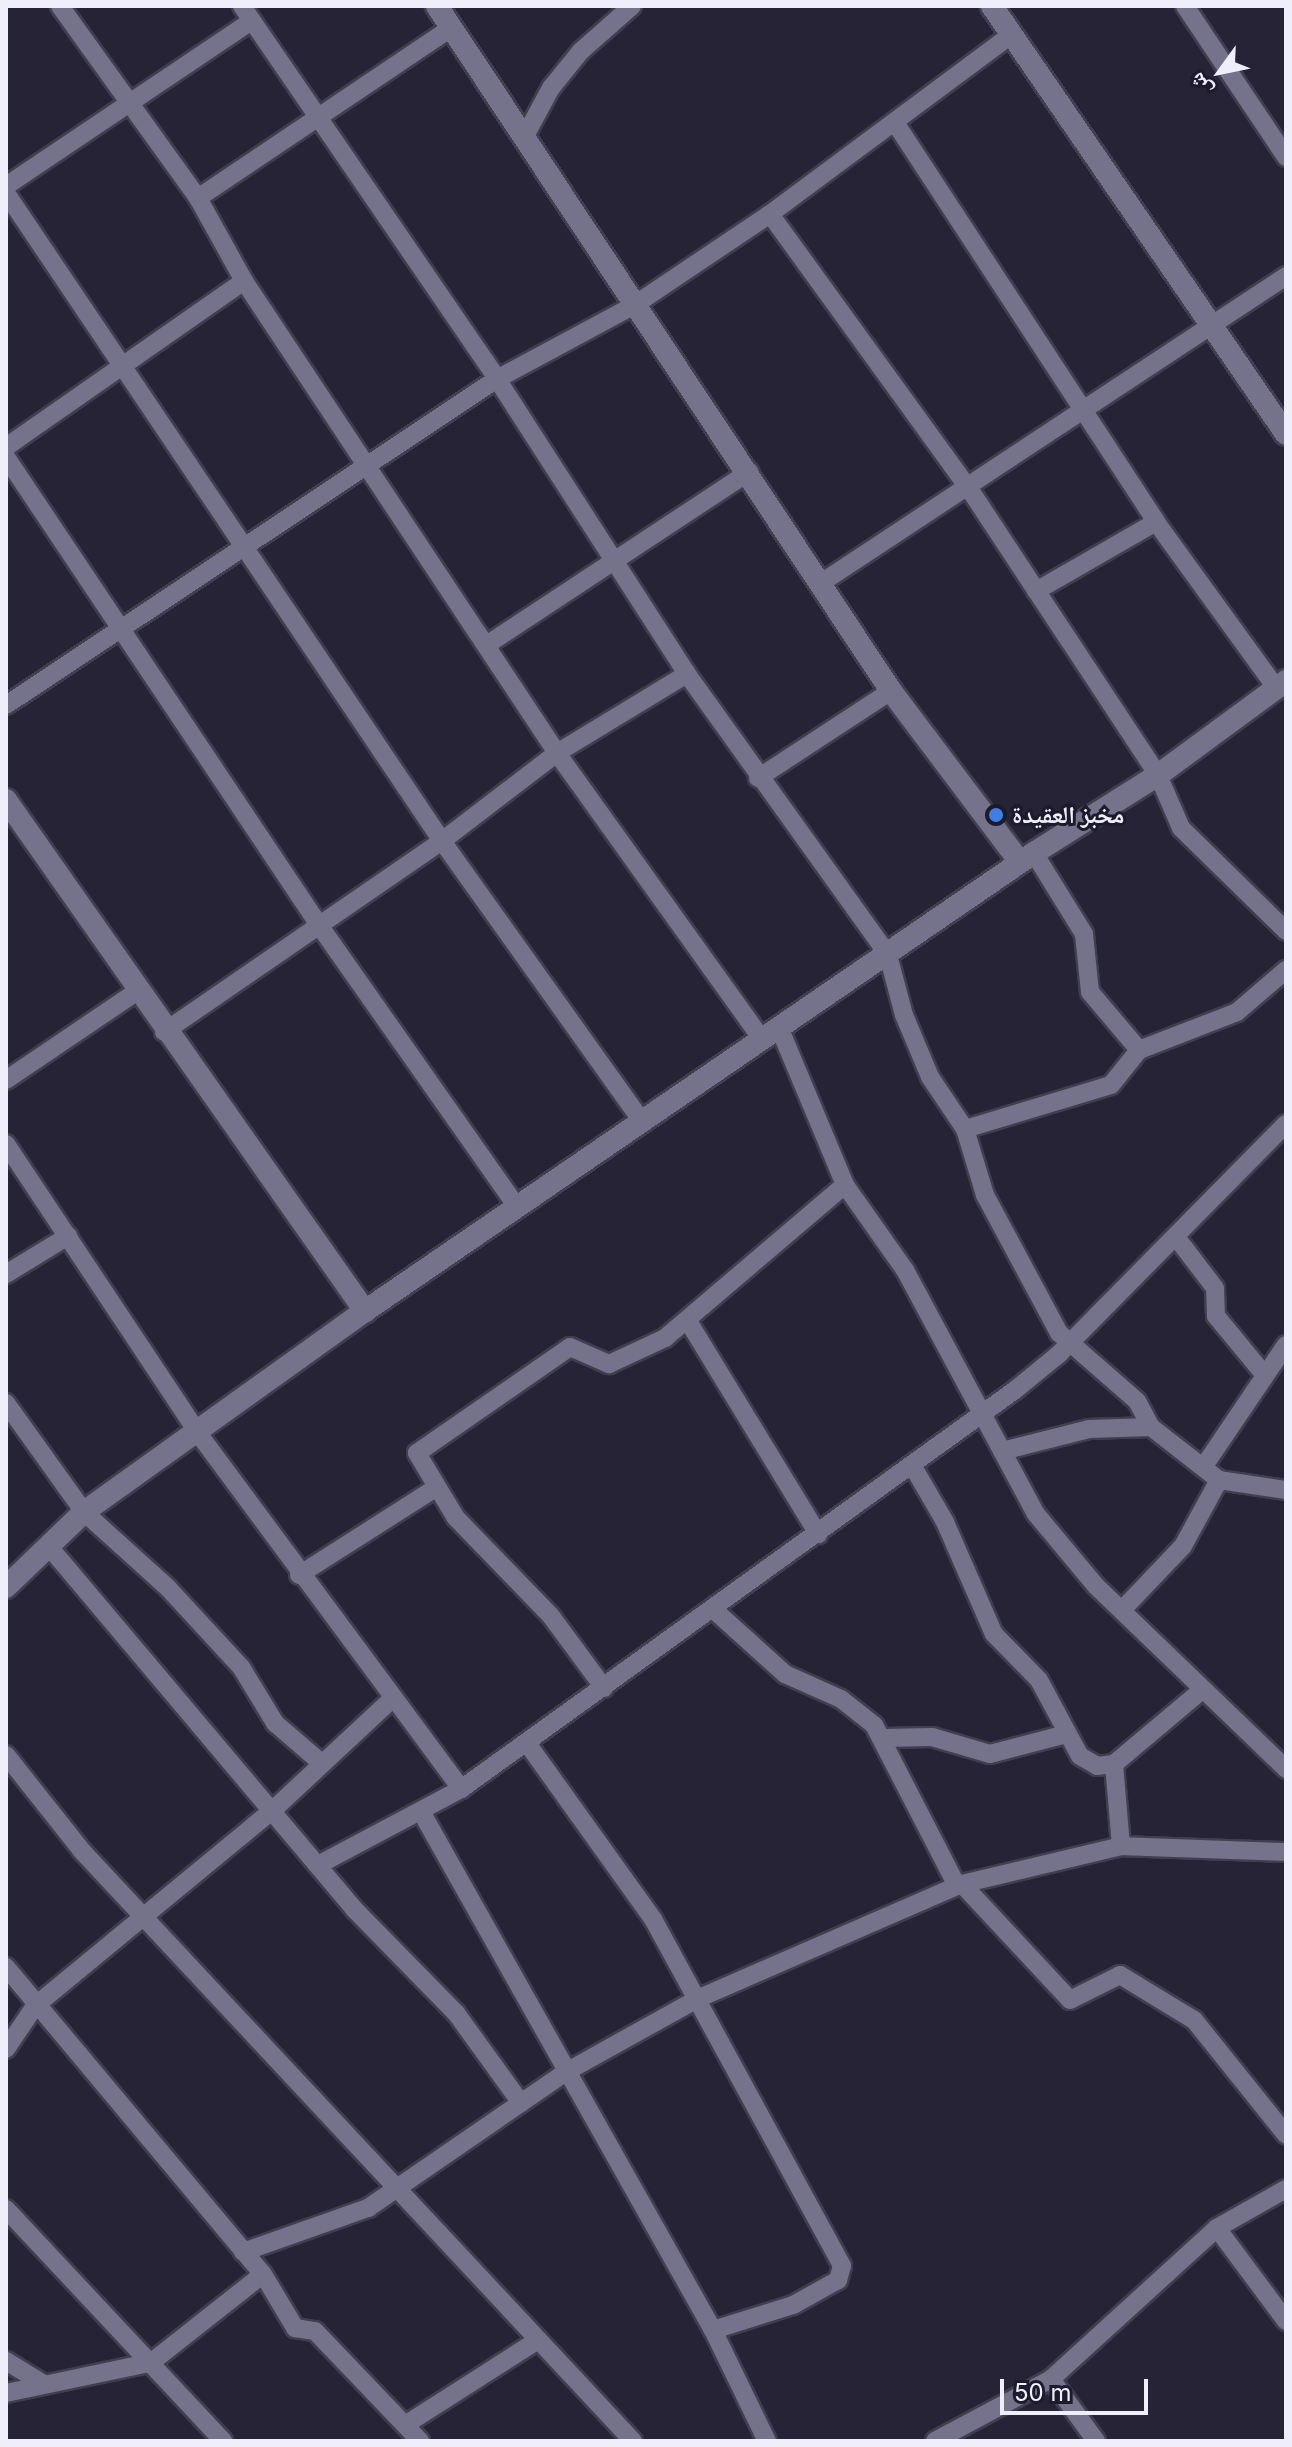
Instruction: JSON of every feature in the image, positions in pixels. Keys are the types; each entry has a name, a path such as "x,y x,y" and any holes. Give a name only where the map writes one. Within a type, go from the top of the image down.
{"street":[{"path":"60,6 127,106 198,198 244,281 488,644 557,753 770,1033 845,1185 905,1270 981,1415 1044,1524 1123,1609 1286,1769"},
{"path":"437,6 749,472 891,691 1027,857 1084,934 1090,992 1139,1050"},
{"path":"525,136 571,63 632,6"},
{"path":"992,6 1286,434"},
{"path":"1185,6 1286,157"},
{"path":"6,186 127,106 247,13 497,379 687,674 758,778 888,955 930,1077 965,1129 985,1195 1014,1238 1051,1321 1137,1401 1151,1427 1219,1480 1286,1490"},
{"path":"198,198 452,27"},
{"path":"6,705 497,379 636,304 896,124 1012,34"},
{"path":"6,1587 51,1549 84,1512 365,1311 1027,857 1158,775 1281,685 1156,522 896,124"},
{"path":"6,193 442,841 641,1120"},
{"path":"770,214 970,490 1158,775 1187,835 1286,931"},
{"path":"821,583 970,490 1081,407 1213,327 1286,276"},
{"path":"6,447 244,281"},
{"path":"6,457 319,925 516,1205"},
{"path":"488,644 617,562 749,472"},
{"path":"1036,591 1156,522"},
{"path":"164,1032 442,841 557,753 687,674"},
{"path":"758,778 891,691"},
{"path":"6,800 164,1032 365,1311"},
{"path":"965,1129 1111,1085 1139,1050 1237,1012 1286,970"},
{"path":"6,1080 136,992"},
{"path":"320,1864 423,1815 981,1415 1071,1342 1286,1124"},
{"path":"6,1144 198,1433 390,1701 461,1789"},
{"path":"604,1688 551,1616 434,1489 417,1459 419,1449 511,1383 576,1346 602,1364 617,1363 688,1321 845,1185"},
{"path":"6,1274 68,1236"},
{"path":"1176,1237 1215,1288 1216,1316 1263,1373"},
{"path":"688,1321 818,1534"},
{"path":"1204,1466 1263,1373 1286,1345"},
{"path":"6,1403 84,1512 168,1588 241,1667 275,1723 319,1761"},
{"path":"1002,1451 1089,1429 1151,1427"},
{"path":"912,1465 945,1522 983,1617 1039,1680 1066,1734 1088,1762 1114,1764 1203,1689"},
{"path":"1123,1609 1183,1546 1219,1480"},
{"path":"299,1575 434,1489"},
{"path":"51,1549 274,1809 373,1930 456,2013 521,2103"},
{"path":"713,1609 756,1652 796,1680 855,1708 883,1738 959,1885 1070,2000 1120,1975 1194,2020 1286,2135"},
{"path":"6,2049 35,2006 274,1809 319,1761 390,1701"},
{"path":"883,1738 932,1737 990,1754 1066,1734"},
{"path":"527,1743 653,1919 842,2266 838,2280 793,2305 713,2330"},
{"path":"6,1755 82,1851 146,1914 394,2191 633,2441"},
{"path":"1114,1764 1121,1846"},
{"path":"423,1815 713,2330 767,2441"},
{"path":"243,2252 337,2221 394,2191 566,2072 697,1999 959,1885 1121,1846 1286,1852"},
{"path":"6,1967 35,2006 263,2274 295,2328 315,2331 420,2441"},
{"path":"941,2440 1051,2379 1217,2228 1286,2189"},
{"path":"6,2209 153,2362 223,2441"},
{"path":"1217,2228 1286,2321"},
{"path":"6,2393 153,2362 263,2274"},
{"path":"405,2425 538,2340"},
{"path":"6,2361 42,2383"},
{"path":"1051,2379 1096,2441"}],"place":[{"name":"مخبز العقيدة","path":"996,815"}]}
